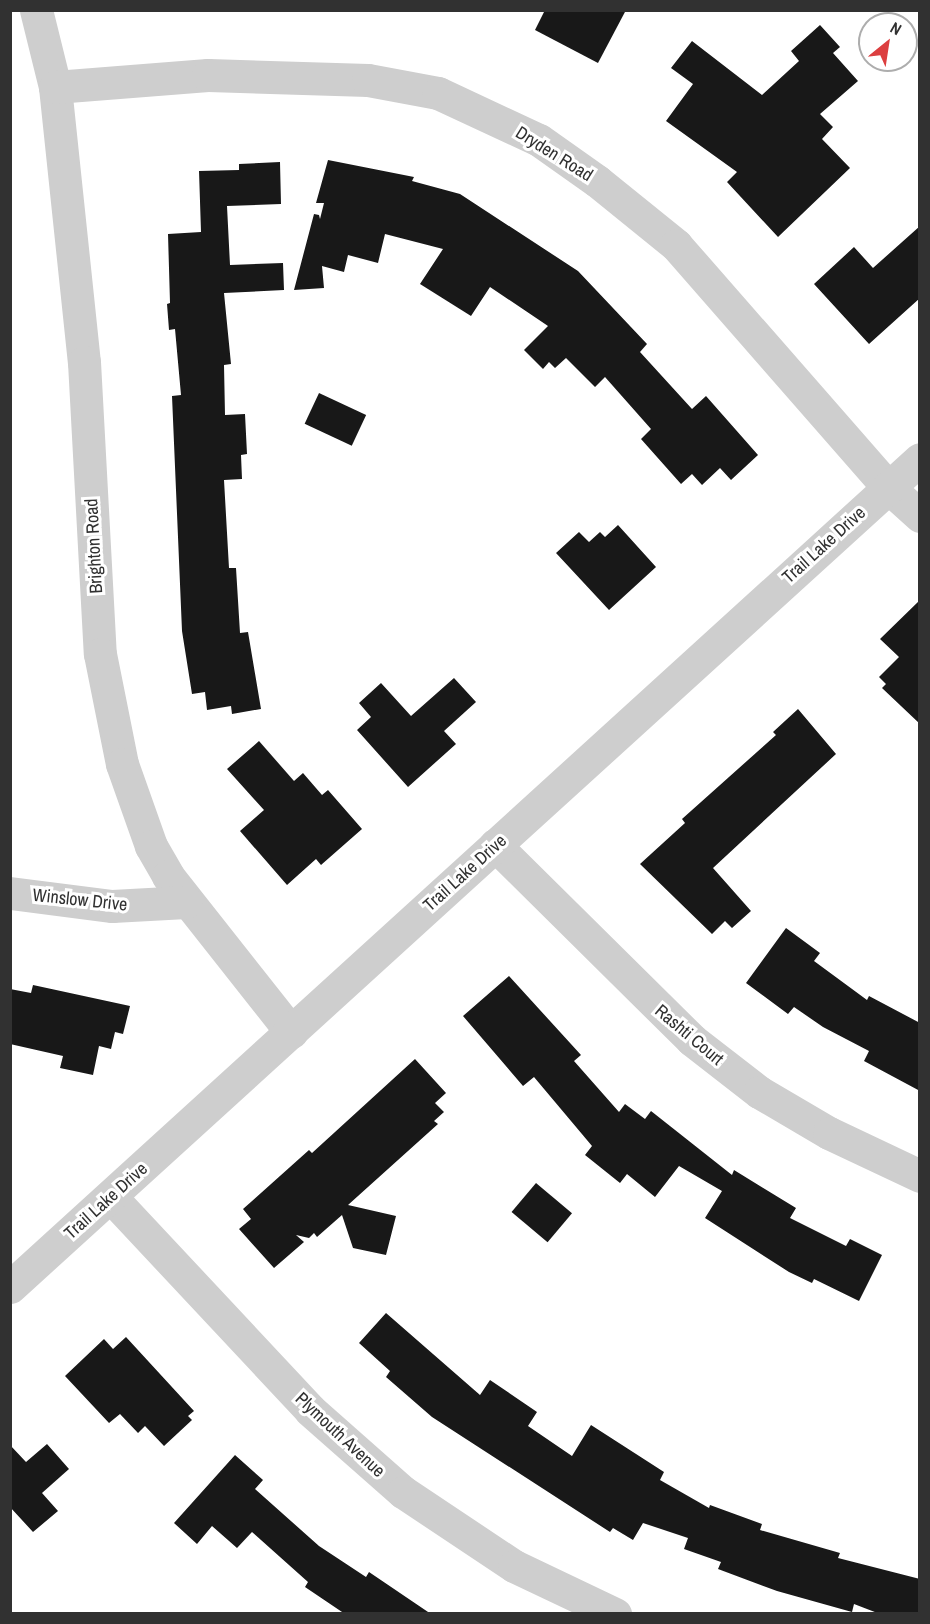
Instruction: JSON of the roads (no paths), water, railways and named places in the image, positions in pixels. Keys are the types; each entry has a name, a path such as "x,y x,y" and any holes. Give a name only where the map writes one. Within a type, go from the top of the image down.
{"street":[{"name":"Brighton Road","path":"36,10 55,87 84,362 100,654 123,764 151,846 186,902 291,1032"},
{"name":"Dryden Road","path":"55,87 208,75 369,80 438,93 539,140 597,181 676,245 888,487 920,516"},
{"name":"Trail Lake Drive","path":"10,1287 920,459"},
{"name":"Rashti Court","path":"495,845 692,1040 759,1092 829,1133 920,1176"},
{"name":"Winslow Drive","path":"10,893 112,906 186,902"},
{"name":"Plymouth Avenue","path":"111,1197 310,1410 403,1492 514,1566 615,1614"}]}
